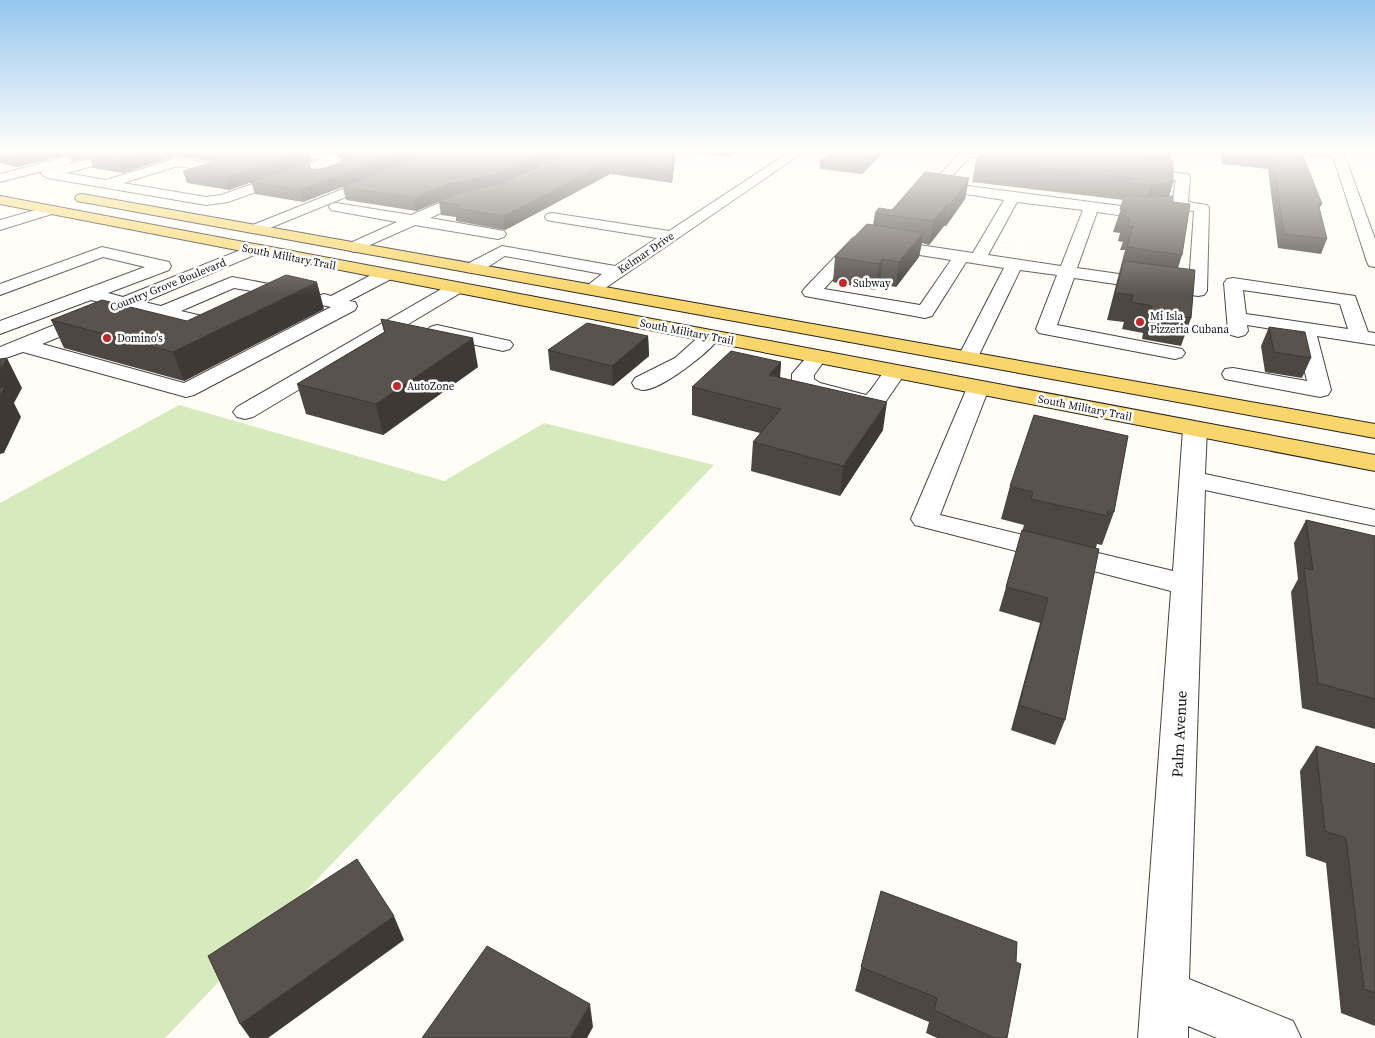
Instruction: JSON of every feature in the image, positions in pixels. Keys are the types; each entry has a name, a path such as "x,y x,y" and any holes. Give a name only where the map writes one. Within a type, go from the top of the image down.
{"main road":[{"path":"37,199 50,202 73,199"},
{"name":"South Military Trail","path":"94,199 1375,431"},
{"name":"South Military Trail","path":"0,200 253,250 1372,462"},
{"path":"50,210 90,206 132,213 190,217"},
{"path":"301,259 354,260 543,295 568,294 592,290"},
{"path":"601,316 632,309 646,309 893,354 917,357 968,358"}],"street":[{"path":"197,199 206,201 219,199"},
{"path":"190,217 244,199"},
{"path":"255,229 329,199"},
{"path":"354,246 456,201 464,199"},
{"name":"Kelmar Drive","path":"592,290 725,199"},
{"path":"1012,199 970,257 925,312 811,292 859,241 970,257 1198,291 1202,208 1181,206 1178,209 1158,213 1025,199"},
{"path":"1181,199 1181,206"},
{"path":"1354,199 1375,262"},
{"path":"336,206 498,234"},
{"path":"1091,207 1046,329 1175,353"},
{"path":"0,225 50,210"},
{"path":"552,217 671,236"},
{"path":"637,231 652,220"},
{"name":"Country Grove Boulevard","path":"0,354 253,250"},
{"path":"473,268 502,251 618,272"},
{"path":"0,290 102,252 163,266 0,328"},
{"path":"547,281 573,264"},
{"path":"968,358 1014,264"},
{"path":"333,302 385,275"},
{"path":"22,345 186,390 348,306 232,282 162,312"},
{"path":"245,412 456,288"},
{"path":"90,294 204,322 243,304 291,294"},
{"path":"1234,297 1353,315 1367,338 1305,328 1238,324 1234,297"},
{"path":"397,323 503,345"},
{"path":"1233,374 1320,390 1305,328"},
{"path":"642,383 682,362 710,336"},
{"path":"817,357 803,374 803,382 812,388 866,402 874,402 896,372"},
{"path":"978,388 925,519 1186,585"},
{"name":"Palm Avenue","path":"1164,1016 1195,429"},
{"path":"1192,479 1375,518"},
{"path":"1164,1016 1276,1038"}],"green space":[{"path":"179,405 444,481 544,423 714,465 165,1038 0,1038 0,503"}],"building":[{"path":"445,199 536,199 504,216 454,208 460,205 439,202"},
{"path":"901,199 953,199 933,221 875,213 879,208 892,210"},
{"path":"1123,199 1173,199 1173,202 1190,204 1182,255 1127,247 1133,226 1128,226 1130,218 1124,217 1127,210 1120,209"},
{"path":"1279,199 1320,199 1322,204 1318,203 1327,239 1284,234"},
{"path":"867,224 923,233 899,262 883,259 879,264 835,257"},
{"path":"1124,261 1195,270 1191,318 1151,311 1152,306 1131,302 1133,295 1115,293"},
{"path":"286,275 317,282 173,352 51,320 102,300 187,321"},
{"path":"381,319 473,338 376,404 297,384 385,332"},
{"path":"587,323 648,336 612,366 548,350"},
{"path":"1269,327 1305,332 1311,358 1274,352"},
{"path":"731,351 781,362 769,375 887,402 843,466 753,442 781,409 692,387"},
{"path":"7,358 0,370 0,359"},
{"path":"0,387 5,387 0,396"},
{"path":"1034,415 1128,436 1114,512 1108,510 1107,516 1031,499 1033,492 1010,486"},
{"path":"1306,520 1375,536 1375,699 1318,683 1304,568 1313,570"},
{"path":"1022,530 1099,549 1065,720 1019,705 1048,598 1006,587"},
{"path":"1316,746 1375,764 1375,993 1364,989 1346,838 1325,831"},
{"path":"357,859 394,916 240,1024 208,956"},
{"path":"881,891 1017,942 1016,962 1021,964 1007,1038 994,1038 934,1010 937,998 861,967"},
{"path":"487,946 590,1004 570,1038 422,1038"}],"place":[{"name":"Subway","path":"843,283"},
{"name":"Mi Isla Pizzeria Cubana","path":"1140,322"},
{"name":"Domino's","path":"107,338"},
{"name":"AutoZone","path":"397,386"}]}
